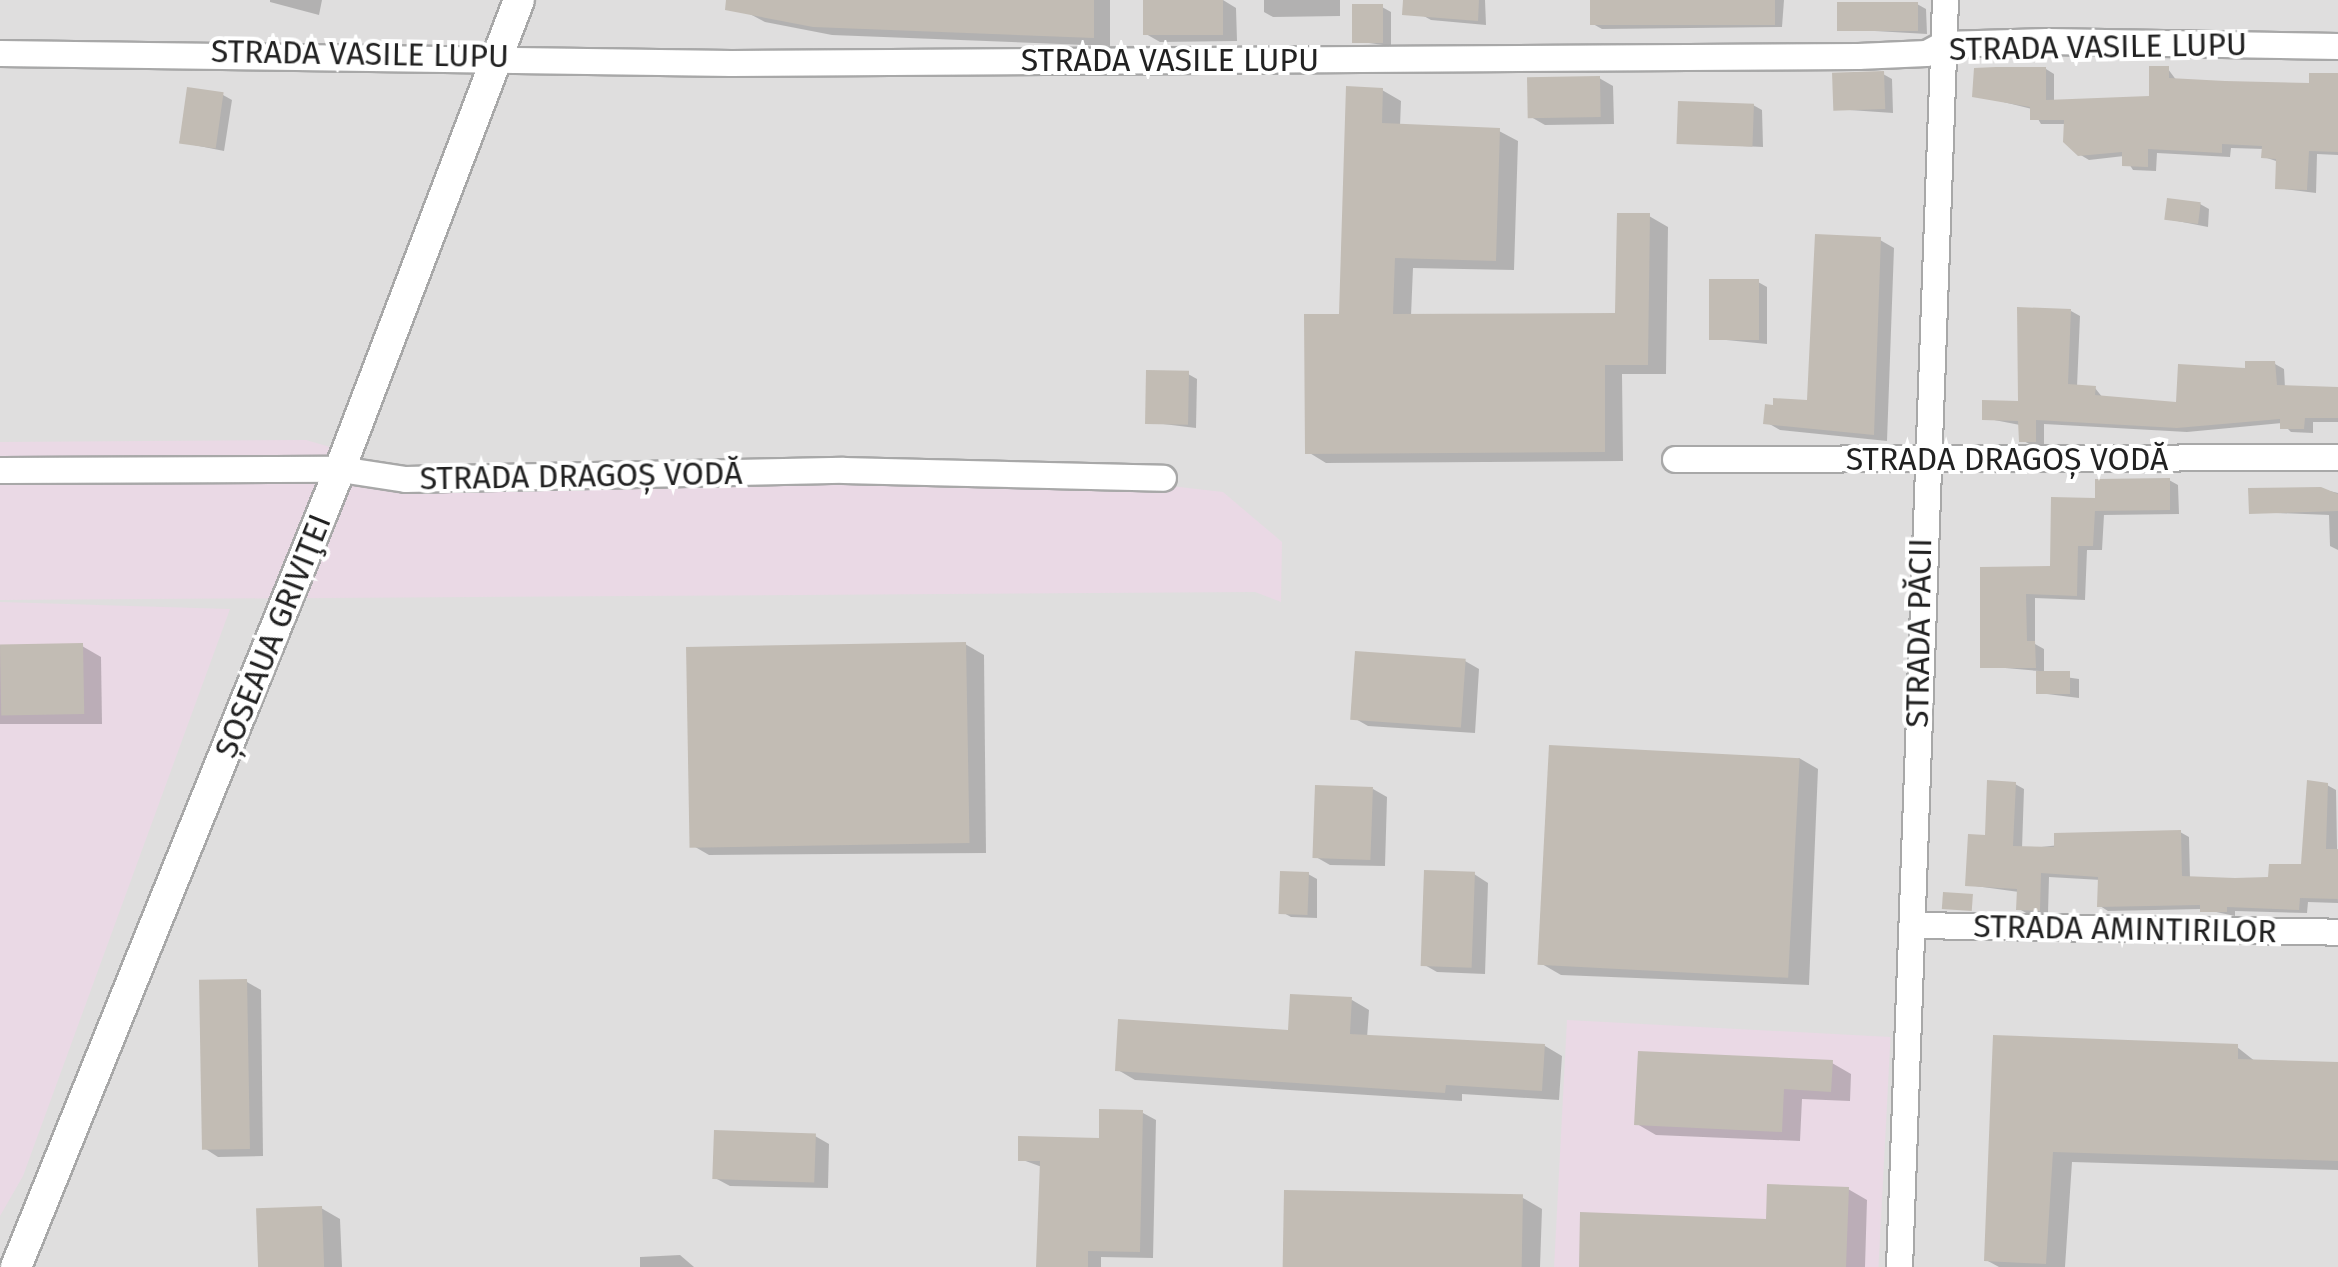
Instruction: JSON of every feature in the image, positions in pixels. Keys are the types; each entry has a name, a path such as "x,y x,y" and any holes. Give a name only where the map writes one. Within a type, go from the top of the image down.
{"street":[{"name":"ȘOSEAUA GRIVIŢEI","path":"16,1267 340,469 519,0"},
{"name":"STRADA PĂCII","path":"1898,1267 1924,461 1944,0"},
{"name":"STRADA VASILE LUPU","path":"0,53 498,55 731,63 1858,56 1926,53 1943,44 2338,46"},
{"name":"STRADA DRAGOȘ VODĂ","path":"1675,459 2338,457"},
{"name":"STRADA DRAGOȘ VODĂ","path":"0,470 340,469 405,479 843,470 1163,478"},
{"name":"STRADA AMINTIRILOR","path":"1912,925 2338,932"}],"shaded area":[{"path":"0,0 2338,0 2338,1267 0,1267"},
{"path":"306,440 344,451 374,477 1162,485 1223,492 1282,542 1281,602 1255,592 0,600 0,442"},
{"path":"0,602 230,609 23,1176 0,1216"},
{"path":"1567,1020 1891,1037 1878,1267 1554,1267"}],"building":[{"path":"726,0 1094,0 1094,38 813,27 725,10"},
{"path":"1143,0 1223,0 1223,35 1143,35"},
{"path":"1403,0 1479,0 1478,21 1402,15"},
{"path":"1590,0 1775,0 1775,25 1590,25"},
{"path":"1837,2 1918,2 1918,31 1837,31"},
{"path":"1352,4 1383,4 1383,43 1352,43"},
{"path":"2149,66 2169,66 2169,78 2225,81 2309,83 2309,73 2338,73 2338,152 2309,151 2307,190 2275,189 2276,159 2261,158 2262,146 2222,144 2222,153 2148,149 2148,167 2122,166 2122,152 2078,156 2063,142 2064,120 2030,120 2030,107 1972,97 1974,68 1996,67 2046,67 2046,100 2149,96"},
{"path":"1884,71 1885,109 1833,111 1832,73"},
{"path":"1600,76 1601,117 1528,118 1527,77"},
{"path":"1346,86 1383,88 1382,123 1500,128 1496,261 1395,258 1393,314 1615,313 1617,213 1650,213 1648,365 1605,365 1605,452 1305,454 1304,314 1339,314"},
{"path":"187,87 224,92 216,149 179,143"},
{"path":"1678,101 1754,104 1752,147 1676,144"},
{"path":"2167,198 2201,202 2198,224 2164,220"},
{"path":"1815,234 1881,237 1874,435 1763,424 1765,404 1773,405 1773,398 1807,400"},
{"path":"1709,279 1759,279 1759,340 1709,340"},
{"path":"2017,307 2071,309 2068,384 2096,386 2095,395 2176,402 2178,364 2245,368 2245,361 2275,361 2277,385 2338,387 2338,418 2305,418 2304,429 2280,429 2280,419 2177,428 2036,420 2036,442 2019,442 2018,421 1982,420 1982,400 2018,401"},
{"path":"1146,370 1189,371 1188,425 1145,424"},
{"path":"2170,478 2170,510 2095,511 2093,546 2078,546 2077,596 2026,594 2027,641 2035,641 2036,668 1980,668 1980,567 2050,566 2051,497 2095,498 2095,479"},
{"path":"2321,487 2338,494 2338,511 2249,514 2248,488"},
{"path":"966,642 970,843 690,848 686,647"},
{"path":"83,643 84,714 1,715 0,644"},
{"path":"1355,651 1466,659 1461,728 1350,720"},
{"path":"2036,671 2070,671 2070,694 2036,694"},
{"path":"1549,745 1800,758 1788,978 1537,965"},
{"path":"1987,780 2016,782 2013,846 2054,847 2054,833 2181,830 2182,876 2235,878 2268,877 2269,864 2301,864 2307,780 2328,783 2326,849 2338,849 2338,899 2300,898 2299,910 2227,907 2227,912 2200,912 2200,905 2097,907 2098,877 2041,873 2040,911 2016,910 2017,889 1965,886 1968,834 1985,835"},
{"path":"1315,785 1373,787 1370,860 1312,858"},
{"path":"1424,870 1475,872 1472,968 1421,966"},
{"path":"1280,871 1309,872 1307,915 1278,914"},
{"path":"1943,892 1973,894 1972,911 1942,909"},
{"path":"247,979 250,1149 202,1150 199,980"},
{"path":"1290,994 1352,997 1350,1034 1545,1044 1542,1091 1446,1085 1445,1093 1115,1071 1118,1019 1288,1030"},
{"path":"1993,1035 2238,1044 2238,1059 2338,1062 2338,1161 2053,1152 2046,1264 1984,1261"},
{"path":"1638,1051 1833,1060 1831,1092 1784,1089 1782,1132 1634,1125"},
{"path":"1099,1109 1143,1110 1140,1252 1088,1251 1088,1267 1036,1267 1040,1161 1018,1161 1018,1136 1099,1138"},
{"path":"714,1130 816,1134 814,1183 712,1179"},
{"path":"1767,1184 1849,1187 1846,1267 1579,1267 1580,1212 1766,1219"},
{"path":"1284,1190 1523,1194 1522,1267 1283,1267"},
{"path":"322,1206 324,1267 258,1267 256,1208"}]}
